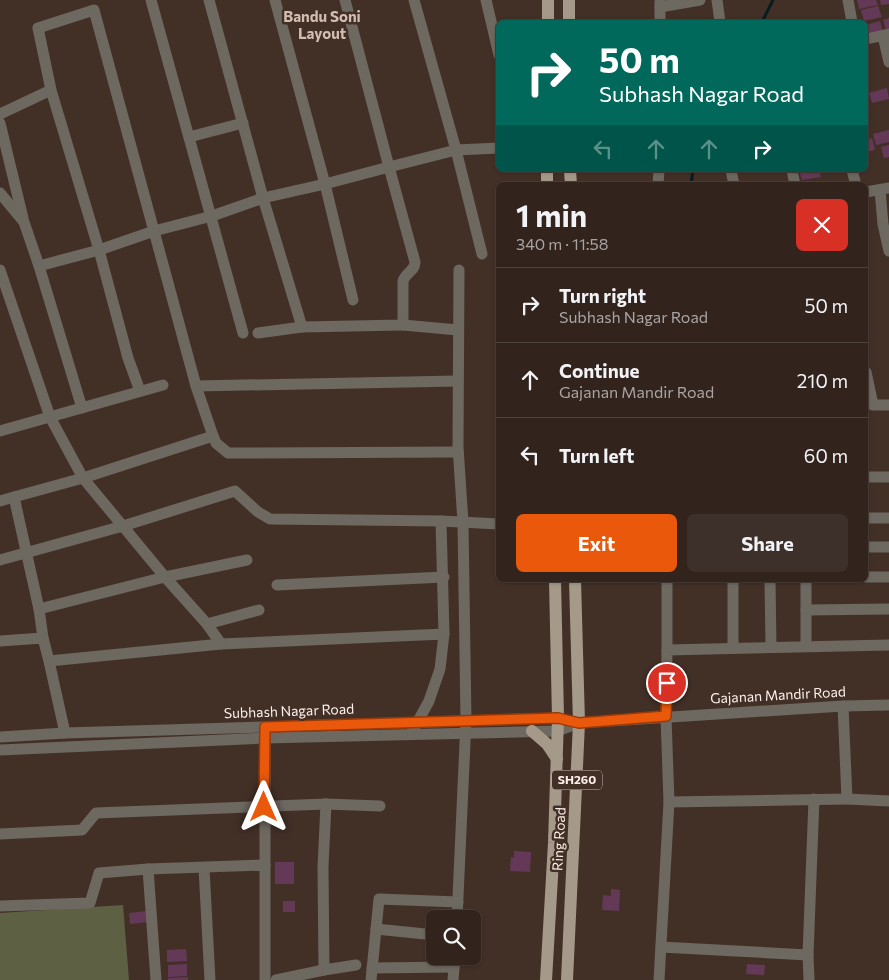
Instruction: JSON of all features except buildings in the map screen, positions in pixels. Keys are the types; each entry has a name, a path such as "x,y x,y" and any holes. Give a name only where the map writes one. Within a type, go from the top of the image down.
{"main road":[{"path":"548,0 548,20"},
{"path":"569,0 569,20"},
{"name":"SH260","path":"546,980 554,843 558,718 555,582"},
{"name":"Ring Road","path":"567,980 579,723 575,582"},
{"path":"532,731 547,744 556,758"}],"street":[{"path":"152,0 212,216 242,333"},
{"path":"209,0 263,198 302,327"},
{"path":"275,0 354,300"},
{"path":"345,0 415,262 414,269 403,280 403,325"},
{"path":"414,0 456,150 482,254"},
{"path":"486,0 496,42"},
{"path":"660,20 660,4 700,0"},
{"path":"718,0 720,20"},
{"path":"848,0 852,20"},
{"path":"140,391 128,358 100,250 50,90 38,28 93,5 196,386 216,443 228,453 458,452"},
{"path":"868,39 886,35 889,62"},
{"path":"0,114 50,90"},
{"path":"0,123 24,222 40,266 82,408"},
{"path":"189,136 243,123"},
{"path":"40,266 100,250 154,231 212,216 263,198 456,150 496,148"},
{"path":"868,192 885,189 883,224 889,251"},
{"path":"0,193 24,222"},
{"path":"0,270 50,416 83,478 165,577 207,624 221,644"},
{"path":"411,734 429,700 440,669 444,634 444,577 452,521 458,452 459,270"},
{"path":"258,333 302,327 403,325 458,330"},
{"path":"196,386 458,382"},
{"path":"0,431 163,385"},
{"path":"869,405 889,405"},
{"path":"0,501 83,478 213,436"},
{"path":"868,477 889,477"},
{"path":"0,560 123,526 235,491 258,512 270,519 452,521 496,524"},
{"path":"14,497 65,733"},
{"path":"868,518 889,518"},
{"path":"452,521 466,727 458,910"},
{"path":"868,547 889,547"},
{"path":"38,609 165,577 246,560"},
{"path":"277,586 444,577"},
{"path":"868,577 889,577"},
{"path":"659,980 669,802 666,716 667,582"},
{"path":"733,582 733,648"},
{"path":"770,582 771,647"},
{"path":"806,582 806,646"},
{"path":"806,610 889,609"},
{"path":"207,624 259,610"},
{"path":"49,662 221,644 444,634"},
{"path":"0,642 43,638"},
{"path":"667,650 889,645"},
{"name":"Gajanan Mandir Road","path":"579,723 666,716 889,705"},
{"path":"843,706 848,799"},
{"name":"Subhash Nagar Road","path":"0,737 65,733 265,733 417,722 466,727 558,718 579,723"},
{"path":"0,750 265,733 411,734 466,727 557,731 579,723"},
{"path":"265,733 265,980"},
{"path":"669,802 814,799 889,801"},
{"path":"809,980 808,955 814,799"},
{"path":"324,970 323,866 326,804"},
{"path":"0,834 82,830 96,813 326,804 380,806"},
{"path":"0,906 90,903 99,873 265,866"},
{"path":"204,868 210,980"},
{"path":"148,870 156,980"},
{"path":"434,965 372,974 378,899 458,902"},
{"path":"376,929 426,934"},
{"path":"660,948 808,955"},
{"path":"276,980 356,965"},
{"path":"453,980 454,965"}],"green space":[{"path":"123,905 129,980 0,980 0,913"}],"waterway":[{"path":"763,20 773,0"},
{"path":"691,182 693,172"}],"district":[{"name":"Bandu Soni Layout","path":"322,26"}],"route":[{"path":"264,807 265,727 558,718 579,723 666,716 667,683"}]}
